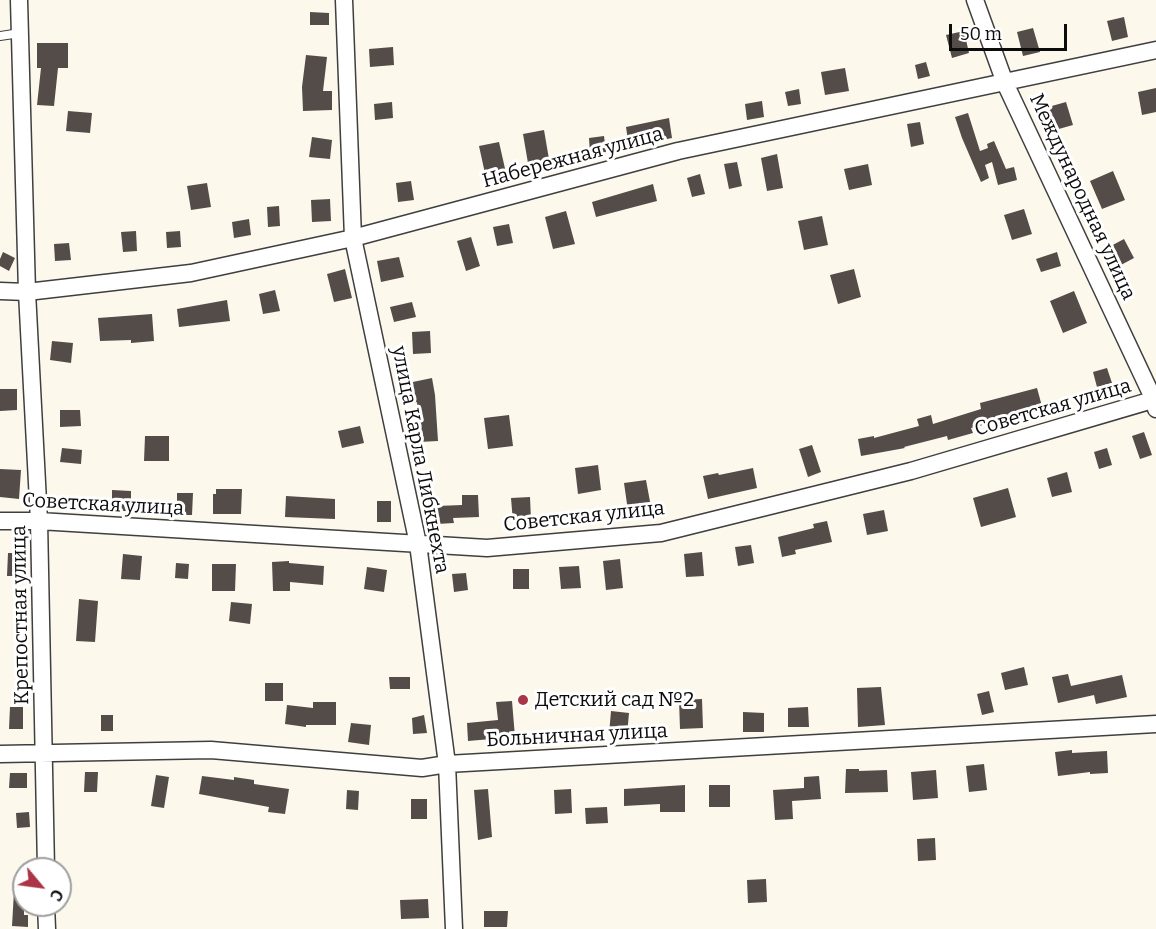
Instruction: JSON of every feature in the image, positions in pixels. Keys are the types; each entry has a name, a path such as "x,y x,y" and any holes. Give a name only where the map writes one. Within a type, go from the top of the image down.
{"street":[{"name":"Крепостная улица","path":"19,0 27,292 39,521 46,857"},
{"name":"улица Карла Либкнехта","path":"344,0 353,238 418,544 447,764 454,929"},
{"name":"Международная улица","path":"975,0 1005,83 1155,403"},
{"name":"Набережная улица","path":"0,291 27,292 191,273 353,238 678,152 1156,50"},
{"name":"Советская улица","path":"0,521 39,521 487,548 661,533 911,471 1155,403"},
{"name":"Больничная улица","path":"0,754 212,750 422,768 447,764 1156,724"}],"lane":[{"path":"0,36 20,33"}],"building":[{"path":"310,12 329,13 329,25 310,25"},
{"path":"1124,17 1128,37 1112,41 1107,21"},
{"path":"1033,28 1040,52 1023,56 1017,32"},
{"path":"964,31 969,53 952,58 946,35"},
{"path":"37,43 68,43 68,68 58,68 54,106 37,105 41,68 37,68"},
{"path":"393,47 394,65 370,67 369,49"},
{"path":"306,55 327,57 323,91 332,91 332,110 303,111 302,87"},
{"path":"926,62 930,76 918,79 915,65"},
{"path":"845,68 849,91 825,95 821,72"},
{"path":"1156,88 1156,112 1142,115 1138,92"},
{"path":"799,89 801,104 788,106 785,92"},
{"path":"762,101 764,117 747,120 745,104"},
{"path":"392,102 393,118 375,120 374,104"},
{"path":"1066,102 1073,125 1048,132 1041,109"},
{"path":"68,111 92,113 90,133 66,131"},
{"path":"968,113 980,151 988,148 987,144 994,141 1006,169 1014,167 1017,180 998,185 992,162 985,165 989,178 981,182 955,117"},
{"path":"669,118 672,138 629,147 626,127"},
{"path":"920,122 924,144 911,147 907,124"},
{"path":"544,130 550,165 529,169 523,134"},
{"path":"604,136 606,152 590,154 589,138"},
{"path":"312,137 332,140 330,159 309,157"},
{"path":"499,142 506,173 486,178 479,146"},
{"path":"777,154 783,188 767,191 761,158"},
{"path":"737,162 742,186 729,189 724,164"},
{"path":"868,164 872,185 849,190 844,169"},
{"path":"1113,171 1125,200 1102,209 1090,181"},
{"path":"700,174 705,194 692,197 687,178"},
{"path":"411,181 414,200 398,202 396,183"},
{"path":"207,183 211,207 191,210 187,186"},
{"path":"653,184 657,201 596,217 592,202"},
{"path":"330,199 331,221 312,222 311,200"},
{"path":"279,206 280,226 268,227 267,207"},
{"path":"1024,209 1032,234 1012,240 1004,215"},
{"path":"566,211 575,244 553,249 545,217"},
{"path":"822,216 828,245 804,250 798,221"},
{"path":"249,219 251,235 234,238 232,222"},
{"path":"509,224 513,243 497,246 493,227"},
{"path":"136,231 137,251 123,252 121,232"},
{"path":"180,231 181,247 167,248 166,232"},
{"path":"471,237 480,266 466,271 457,241"},
{"path":"1124,239 1134,258 1119,266 1109,247"},
{"path":"69,243 71,260 55,261 54,244"},
{"path":"3,252 15,258 9,271 0,266"},
{"path":"1057,252 1061,266 1041,272 1036,259"},
{"path":"399,257 404,277 381,282 377,261"},
{"path":"345,269 352,298 334,302 327,274"},
{"path":"854,269 861,297 838,304 830,275"},
{"path":"275,290 280,311 263,314 259,294"},
{"path":"1074,291 1087,323 1063,333 1050,301"},
{"path":"227,300 230,321 179,327 177,309"},
{"path":"412,302 416,317 394,322 390,307"},
{"path":"152,314 154,341 131,343 131,340 100,341 98,318"},
{"path":"430,331 431,353 413,354 412,332"},
{"path":"52,341 73,343 71,363 50,360"},
{"path":"1107,368 1112,383 1097,387 1093,372"},
{"path":"432,378 438,441 419,442 417,402 412,403 408,383"},
{"path":"1037,388 1043,410 971,428 973,433 948,440 947,436 905,448 861,456 858,439 874,436 874,438 919,426 917,419 931,415 933,424 981,409 980,403"},
{"path":"0,389 17,389 17,410 0,411"},
{"path":"60,410 80,410 81,426 60,427"},
{"path":"509,415 513,446 488,449 484,418"},
{"path":"360,426 364,443 342,448 338,431"},
{"path":"1144,432 1152,455 1140,459 1132,436"},
{"path":"145,436 169,436 169,461 144,461"},
{"path":"812,445 821,472 808,477 799,449"},
{"path":"62,448 82,450 81,464 60,462"},
{"path":"1107,448 1112,465 1099,469 1094,452"},
{"path":"598,465 601,490 578,494 575,468"},
{"path":"753,468 757,488 708,499 703,476"},
{"path":"0,469 21,470 19,499 0,497"},
{"path":"1067,472 1072,492 1052,497 1047,478"},
{"path":"646,480 651,507 628,511 624,483"},
{"path":"1008,488 1016,517 981,527 973,498"},
{"path":"216,489 242,489 241,514 213,514 213,494 216,494"},
{"path":"112,490 131,491 131,511 112,511"},
{"path":"177,493 193,493 192,515 177,515"},
{"path":"462,495 478,495 479,517 453,518 454,523 437,524 437,506 462,505"},
{"path":"286,496 335,499 335,519 285,517"},
{"path":"530,497 531,520 513,522 511,498"},
{"path":"377,501 391,501 391,522 377,522"},
{"path":"884,510 888,531 867,535 863,514"},
{"path":"827,521 832,542 795,550 796,554 782,557 778,537 814,528 813,524"},
{"path":"751,545 754,563 738,566 735,547"},
{"path":"702,552 704,576 686,577 684,554"},
{"path":"8,553 21,553 21,576 7,576"},
{"path":"123,554 142,556 140,580 121,579"},
{"path":"620,559 623,588 606,590 603,561"},
{"path":"289,561 289,563 324,566 323,585 290,582 290,591 273,591 272,562"},
{"path":"176,563 189,564 188,579 175,578"},
{"path":"212,564 236,564 235,591 212,591"},
{"path":"579,566 581,588 561,589 559,567"},
{"path":"367,567 387,570 384,592 364,589"},
{"path":"513,569 529,569 529,589 513,589"},
{"path":"466,573 468,590 454,592 452,574"},
{"path":"79,599 98,601 95,642 76,641"},
{"path":"231,602 252,604 250,624 229,621"},
{"path":"1024,667 1028,685 1005,690 1001,673"},
{"path":"1068,674 1071,686 1122,675 1127,697 1096,704 1094,695 1058,703 1052,677"},
{"path":"389,677 410,677 410,689 390,689"},
{"path":"265,683 283,683 283,701 265,701"},
{"path":"881,687 885,725 858,727 857,688"},
{"path":"989,691 994,712 982,715 977,694"},
{"path":"702,699 703,728 680,729 679,700"},
{"path":"512,701 515,737 468,741 467,723 498,720 496,702"},
{"path":"313,702 336,702 336,725 306,725 306,727 285,724 287,705 313,708"},
{"path":"10,707 23,707 23,729 9,729"},
{"path":"808,707 809,727 788,727 788,708"},
{"path":"611,711 629,713 627,735 609,734"},
{"path":"743,712 764,713 764,732 743,732"},
{"path":"101,715 113,715 113,731 101,731"},
{"path":"424,715 427,733 413,734 412,718"},
{"path":"351,723 371,725 369,745 348,742"},
{"path":"1072,750 1072,753 1107,751 1108,773 1090,774 1090,772 1058,776 1055,752"},
{"path":"984,764 987,790 969,792 966,766"},
{"path":"846,769 887,770 888,792 845,793"},
{"path":"936,770 938,798 913,800 911,772"},
{"path":"85,772 98,772 97,792 84,792"},
{"path":"10,773 27,773 27,788 9,788"},
{"path":"156,775 169,777 164,808 151,806"},
{"path":"202,776 234,780 234,777 254,780 254,784 289,789 285,814 268,812 269,807 199,794"},
{"path":"819,776 821,799 792,801 793,819 775,820 773,790 804,788 804,777"},
{"path":"685,785 685,812 660,812 660,804 624,806 624,789"},
{"path":"709,785 730,785 730,807 709,807"},
{"path":"488,789 492,837 478,840 474,790"},
{"path":"571,789 572,813 555,814 554,790"},
{"path":"347,790 359,791 358,810 346,809"},
{"path":"411,799 427,799 427,819 411,819"},
{"path":"607,807 608,823 586,824 585,808"},
{"path":"29,812 30,827 17,828 16,813"},
{"path":"935,838 936,860 918,861 917,839"},
{"path":"766,879 767,902 748,903 747,880"},
{"path":"428,899 429,918 401,919 400,900"},
{"path":"484,911 508,911 507,927 484,927"},
{"path":"13,917 28,917 28,927 12,926"}],"place":[{"name":"Детский сад №2","path":"523,700"}]}
